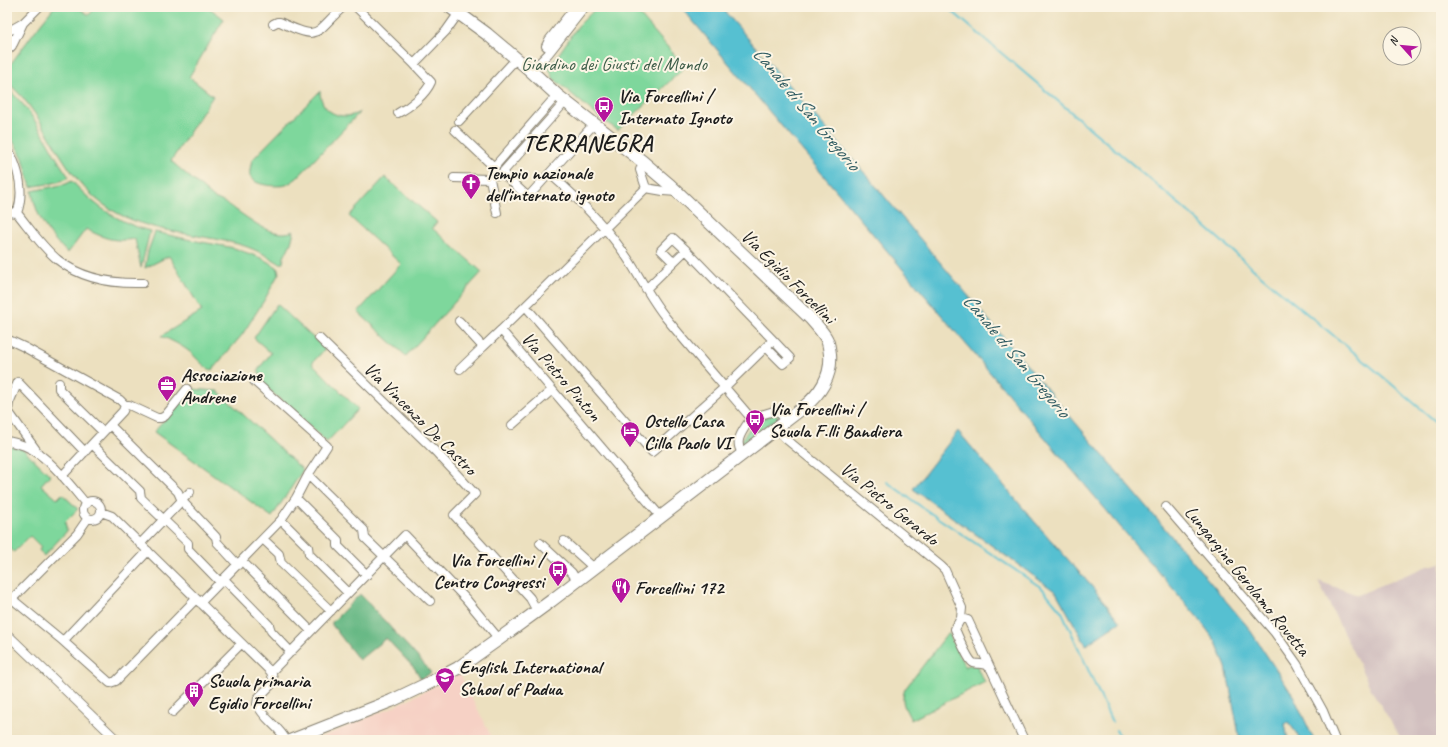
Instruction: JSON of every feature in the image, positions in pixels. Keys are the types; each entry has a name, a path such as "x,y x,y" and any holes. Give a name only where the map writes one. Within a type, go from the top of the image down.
{"street":[{"path":"10,49 12,38 7,32 23,23 39,7"},
{"path":"272,24 280,22 302,32 313,33 322,28 343,7"},
{"path":"356,7 431,82 429,87 409,108 398,114"},
{"path":"551,50 546,46 549,40 575,7"},
{"path":"531,71 551,50 585,7"},
{"path":"414,64 446,31 454,10"},
{"name":"Via Egidio Forcellini","path":"292,740 391,701 458,668 577,581 811,401 818,394 827,378 831,362 827,340 811,319 678,192 643,162 561,99 531,71 454,10"},
{"path":"10,49 23,23"},
{"path":"459,122 516,59"},
{"path":"454,178 495,173 561,99"},
{"path":"455,130 495,173 528,197 551,175 594,125"},
{"path":"7,147 16,165 20,183 21,200 17,213"},
{"path":"643,162 640,170 646,188"},
{"path":"495,173 497,213"},
{"path":"551,175 584,205 606,229 630,261 646,289 666,318 751,418"},
{"path":"646,188 678,192"},
{"path":"501,330 606,229 646,188"},
{"path":"7,212 17,213 50,253 77,272 102,280 143,283"},
{"path":"673,262 661,250 673,238 790,358 783,364 766,347"},
{"path":"646,289 686,250"},
{"path":"526,306 652,452 725,387 773,340"},
{"path":"459,321 483,347"},
{"name":"Via Pietro Pinton","path":"460,369 501,330 661,517"},
{"name":"Via Vincenzo De Castro","path":"319,338 437,453 475,494 454,515 530,598 537,611"},
{"path":"7,339 120,400 125,405 129,405 152,417 161,418 165,416 187,389"},
{"path":"88,518 77,534 10,602 63,641 107,682 113,683 198,601 222,581 281,520 296,498 308,475 328,446 254,381"},
{"path":"85,452 18,382 9,403 8,411 39,454 62,476 86,504"},
{"path":"59,383 60,389 103,432"},
{"path":"512,426 552,390"},
{"path":"62,476 123,411 125,405"},
{"path":"742,453 738,447 738,440 751,418 774,411 778,412 786,420"},
{"path":"110,425 178,492 182,501 216,537 217,542 311,631"},
{"name":"Via Pietro Gerardo","path":"776,428 786,439 945,570 958,600 962,614 968,620 986,663 1024,740"},
{"path":"7,441 26,446 39,454"},
{"path":"92,444 140,491 141,498 188,543 188,550 269,625 271,631 291,652"},
{"path":"308,475 364,530 365,538 430,601"},
{"path":"140,544 190,492"},
{"path":"296,498 338,540 338,546 367,575"},
{"path":"86,504 90,502 97,503 100,506 101,512 97,517 88,518"},
{"path":"86,504 84,511 88,518"},
{"name":"Lungargine Gerolamo Rovetta","path":"1166,507 1275,633 1305,677 1323,711 1335,740"},
{"path":"101,512 112,516 271,672 274,682 258,698 257,704 263,714 282,733 286,740"},
{"path":"281,520 308,547 309,554 348,594"},
{"path":"271,672 405,535 466,599 499,639"},
{"path":"263,539 279,554 281,563 331,611"},
{"path":"564,541 594,568"},
{"path":"540,543 572,573 577,581"},
{"path":"63,641 148,552"},
{"path":"962,614 955,629 970,659 974,663 986,663"},
{"path":"7,634 117,740"},
{"path":"173,712 241,644"}],"shaded area":[{"path":"1441,563 1441,740 1402,740 1372,691 1318,581 1358,595 1425,567"},
{"name":"English International School of Padua","path":"459,672 493,740 315,740 391,708 449,679"}],"green space":[{"path":"54,7 77,7 89,15 96,7 208,7 224,19 189,77 213,96 171,161 214,198 233,208 263,228 273,232 284,233 294,231 283,263 279,263 259,252 238,244 156,228 125,217 110,209 93,196 79,181 34,113 22,97 7,82 7,69"},
{"name":"Giardino dei Giusti del Mondo","path":"597,7 633,7 685,67 618,130 601,119 553,78 549,68 578,26"},
{"path":"7,88 21,102 30,114 69,177 56,182 31,187 23,158 7,131"},
{"path":"320,91 321,99 324,105 334,114 347,116 360,112 297,178 286,185 277,186 256,182 250,176 252,160"},
{"path":"385,177 437,222 432,228 482,272 406,356 358,312 401,264 349,216"},
{"path":"72,181 89,198 107,212 139,228 150,231 141,268 135,239 110,239 86,229 68,253 49,233 40,218 32,191 66,184"},
{"path":"155,232 234,248 261,258 277,267 279,273 265,299 242,335 212,370 183,347 161,336 202,311 169,256 145,268 148,251"},
{"path":"277,304 325,349 312,363 358,409 327,442 264,385 258,370 271,353 254,338"},
{"path":"192,389 218,391 303,470 272,517 154,432"},
{"path":"775,414 779,417 743,442 742,440 754,421"},
{"path":"7,445 23,449 50,475 41,485 57,499 62,494 78,509 65,522 67,531 44,556 39,550 41,547 30,536 14,552 7,546"},
{"path":"360,594 431,673 421,679 416,670 386,638 359,660 332,625 332,622"},
{"path":"948,633 965,667 969,665 978,666 978,670 985,682 911,720 903,701 905,689"}],"water":[{"name":"Canale di San Gregorio","path":"681,7 721,7 868,177 1248,627 1294,697 1314,740 1300,740 1288,722 1285,724 1288,740 1240,740 1226,667 1216,642 1199,619"},
{"path":"958,431 1094,589 1120,622 1086,645 1056,592 913,489"}],"waterway":[{"path":"952,7 953,12 1185,209 1260,275 1441,426"},
{"path":"887,482 1042,588 1062,612 1112,722"},
{"path":"1116,730 1121,740"}],"place":[{"name":"Via Forcellini / Internato Ignoto","path":"604,123"},
{"name":"Tempio nazionale dell'internato ignoto","path":"471,200"},
{"name":"Associazione Andrene","path":"167,402"},
{"name":"Via Forcellini / Scuola F.lli Bandiera","path":"755,436"},
{"name":"Ostello Casa Cilla Paolo VI","path":"630,448"},
{"name":"Via Forcellini / Centro Congressi","path":"558,587"},
{"name":"Forcellini 172","path":"621,604"},
{"name":"English International School of Padua","path":"445,694"},
{"name":"Scuola primaria Egidio Forcellini","path":"194,708"}],"district":[{"name":"TERRANEGRA","path":"588,143"}]}
